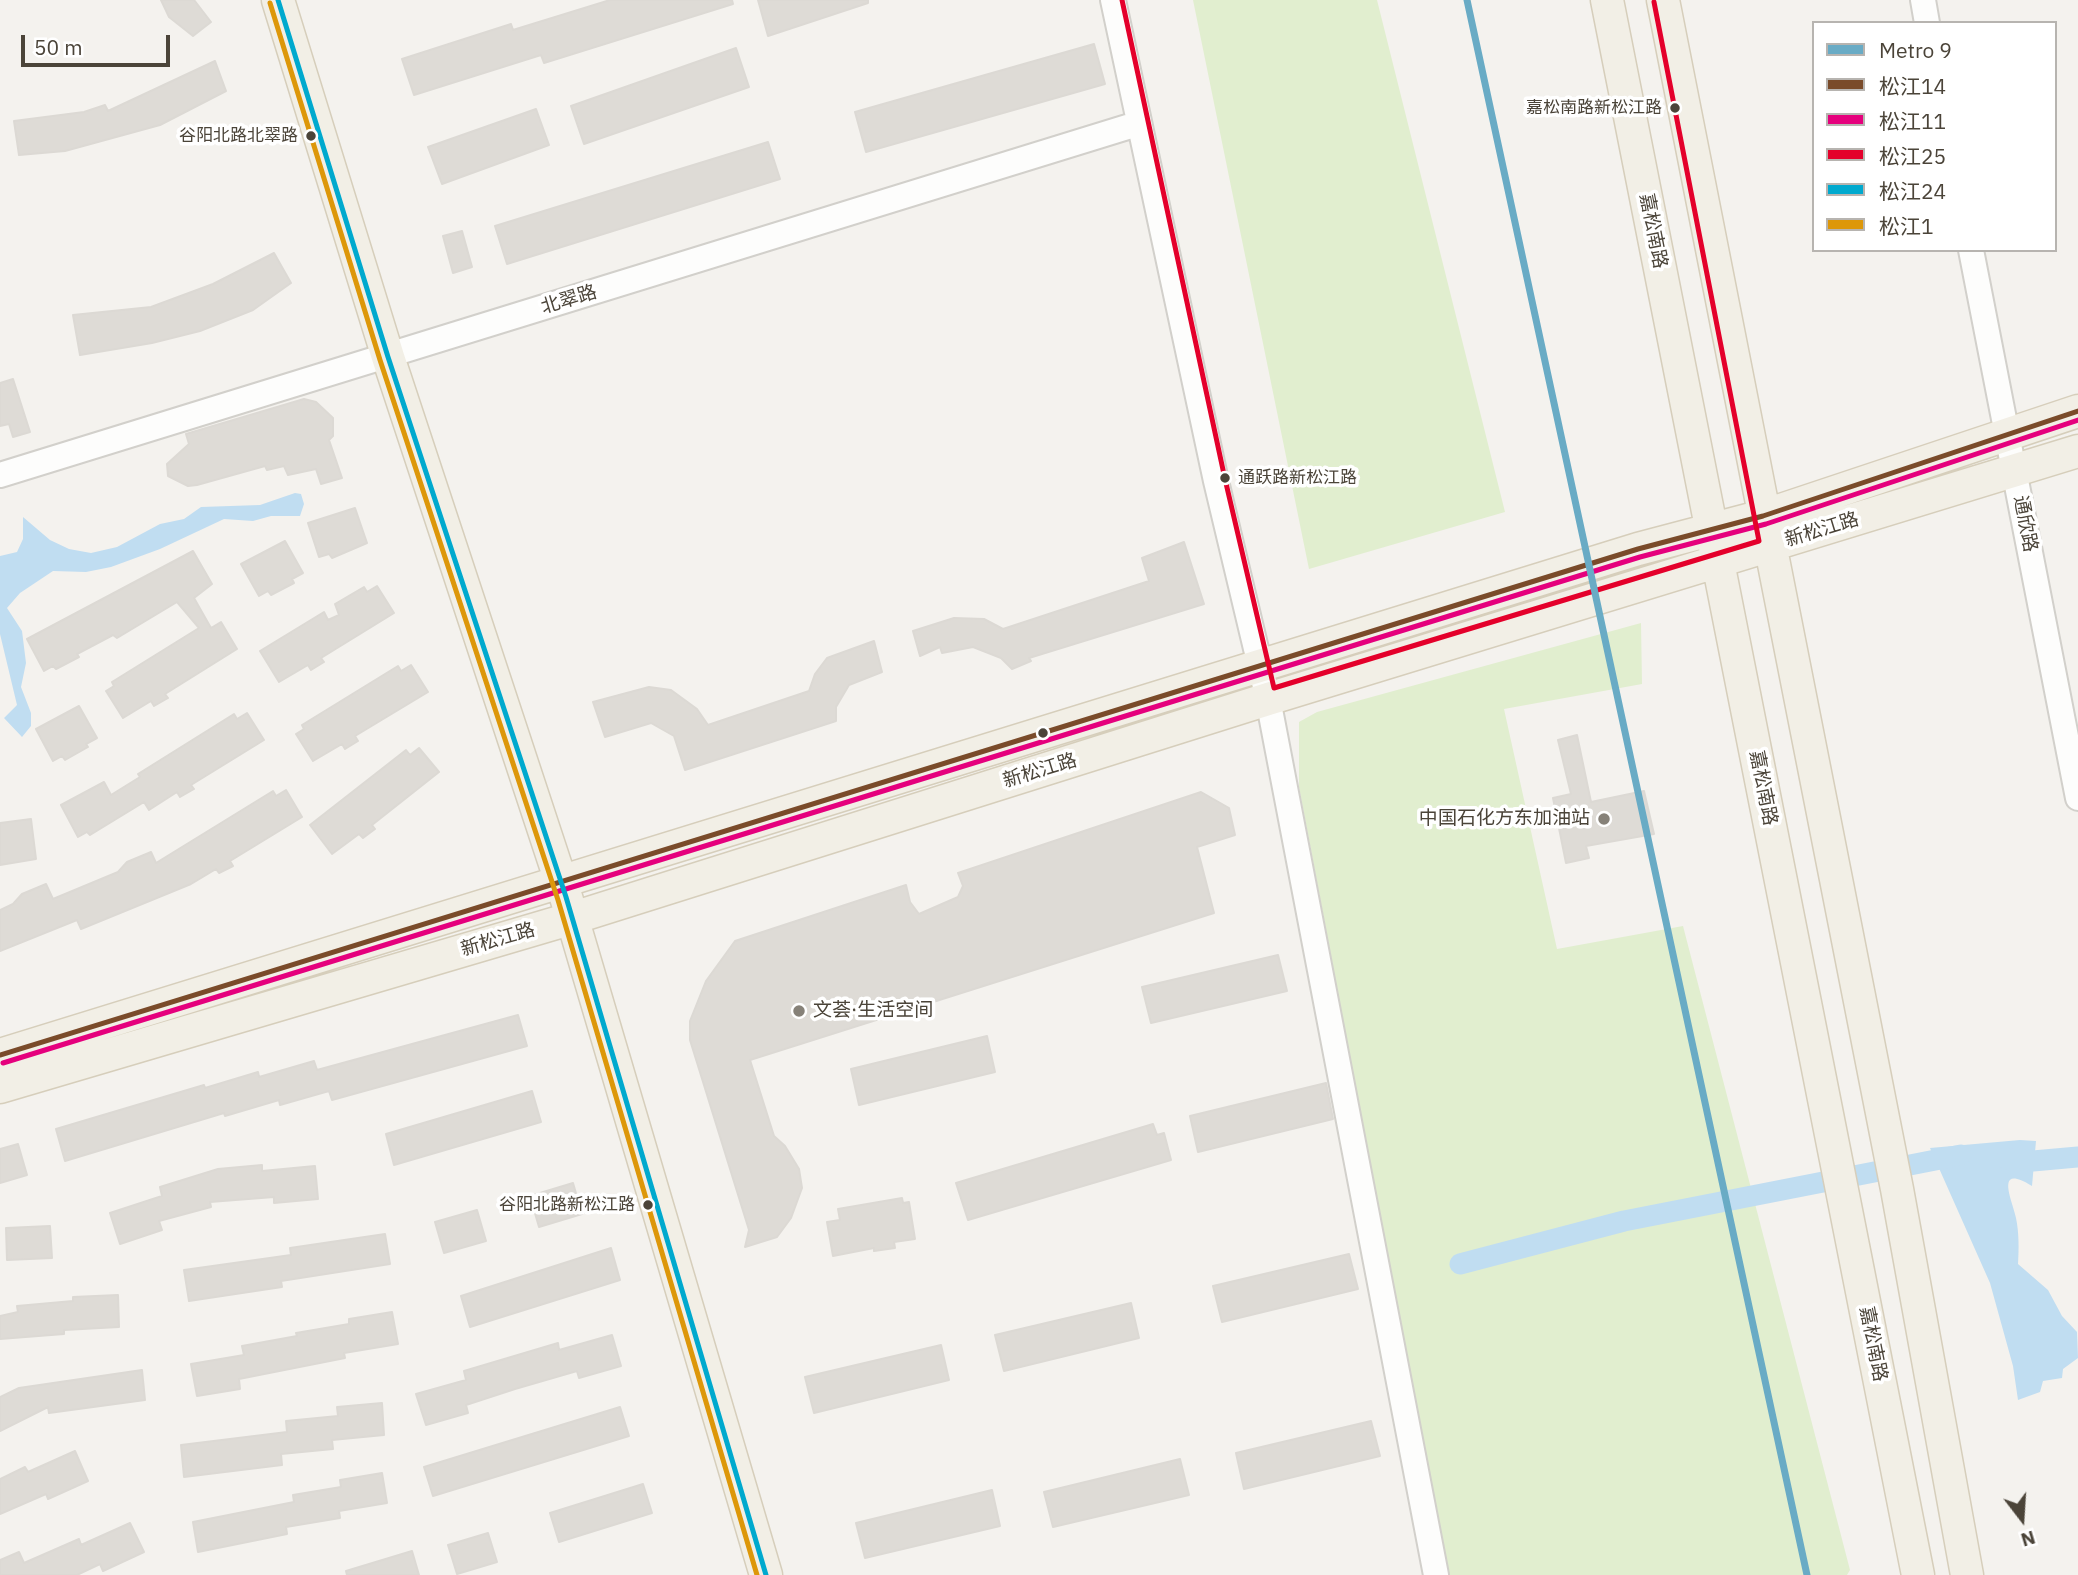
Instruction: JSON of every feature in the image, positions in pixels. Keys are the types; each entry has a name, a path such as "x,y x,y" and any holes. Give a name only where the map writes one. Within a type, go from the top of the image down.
{"main road":[{"path":"278,0 388,357 562,882 766,1575"},
{"name":"嘉松南路","path":"1607,0 1918,1575"},
{"path":"1663,0 1897,1189 1967,1575"},
{"name":"新松江路","path":"0,1055 1260,668 1638,549 1712,532 2007,432 2078,411"},
{"name":"新松江路","path":"0,1087 573,918 1268,699 2078,451"}],"street":[{"path":"1113,0 1137,124 1268,699 1436,1575"},
{"path":"1923,0 1927,21"},
{"name":"北翠路","path":"0,475 1137,124"},
{"name":"通欣路","path":"1971,252 2078,798"}],"green space":[{"path":"1193,0 1377,0 1505,512 1309,569"},
{"path":"1641,623 1642,684 1504,709 1557,949 1683,926 1850,1570 1847,1575 1448,1575 1299,787 1299,722 1317,712"}],"water":[{"path":"295,493 301,494 304,504 300,516 271,516 253,521 224,519 160,549 111,567 86,572 53,571 20,593 7,608 22,631 26,663 21,687 31,713 31,726 22,737 4,718 17,705 0,634 0,556 17,552 23,539 23,517 50,540 69,549 91,553 117,547 160,524 184,519 201,507 260,505"},
{"path":"2036,1141 2032,1186 2013,1179 2009,1181 2008,1187 2018,1229 2018,1264 2048,1290 2062,1316 2077,1332 2078,1358 2063,1369 2062,1378 2043,1381 2040,1392 2018,1400 2013,1366 1990,1283 1930,1148"}],"building":[{"path":"161,0 194,0 211,22 193,36 169,17"},
{"path":"610,0 732,0 733,4 544,63 541,55 414,95 402,59 511,24 513,30"},
{"path":"758,0 868,0 868,3 768,36"},
{"path":"1094,44 1105,84 866,152 855,112"},
{"path":"736,48 749,87 584,144 571,106"},
{"path":"215,61 226,91 160,125 65,151 19,155 14,121 84,112 105,105 108,111"},
{"path":"536,109 549,145 442,184 428,147"},
{"path":"768,142 780,179 507,264 495,226"},
{"path":"462,231 472,267 453,273 443,236"},
{"path":"274,253 291,283 253,310 200,331 152,343 80,355 73,315 151,307 213,284"},
{"path":"13,379 30,432 13,437 9,424 0,426 0,383"},
{"path":"304,399 316,402 333,418 333,436 329,440 342,478 321,484 316,469 288,475 284,466 267,470 265,466 188,486 168,476 167,464 189,444 186,434"},
{"path":"355,508 367,543 332,558 329,554 319,557 308,523"},
{"path":"285,541 303,573 292,579 294,583 271,595 268,591 259,596 241,564"},
{"path":"1184,542 1204,604 1029,658 1031,661 1012,669 1001,658 973,647 942,653 940,647 920,656 913,631 954,618 984,619 1003,629 1149,581 1142,558"},
{"path":"193,551 212,584 194,598 211,628 221,622 237,649 165,694 168,698 154,706 151,701 123,718 106,691 114,686 112,682 199,628 177,602 117,638 113,635 77,654 79,657 56,669 53,666 44,671 27,639"},
{"path":"377,586 394,613 321,658 324,662 311,670 308,665 279,682 260,651 324,612 328,620 339,615 335,604 364,587 367,592"},
{"path":"874,641 882,672 849,685 836,707 836,721 685,770 674,736 651,723 605,737 593,702 649,687 671,690 697,709 708,725 809,691 815,674 827,658"},
{"path":"411,665 428,692 355,736 358,741 345,749 342,744 313,761 296,734 304,729 302,725 398,666 401,671"},
{"path":"79,706 97,738 86,744 88,747 65,760 62,756 53,761 36,729"},
{"path":"247,713 264,740 191,785 194,789 180,797 177,792 149,810 144,802 90,835 87,832 78,837 61,805 104,782 111,795 140,777 138,774 234,714 237,719"},
{"name":"中国石化方东加油站","path":"1577,735 1591,802 1644,791 1654,834 1586,846 1589,858 1566,863 1553,798 1571,794 1558,740"},
{"path":"419,748 439,772 372,825 375,829 363,838 359,834 332,854 310,825 406,750 410,755"},
{"path":"286,790 302,817 230,861 233,866 219,873 216,869 191,884 81,929 77,920 0,951 0,910 13,904 22,894 46,884 53,899 118,872 127,862 151,852 156,863 273,791 276,796"},
{"name":"文荟·生活空间","path":"1201,792 1229,808 1235,835 1197,847 1214,913 750,1060 774,1136 785,1146 799,1169 802,1188 791,1218 777,1237 745,1247 749,1230 690,1040 690,1021 706,981 735,941 906,885 910,902 919,914 958,897 963,886 958,873"},
{"path":"31,819 36,859 0,865 0,823"},
{"path":"1278,955 1287,991 1151,1023 1142,987"},
{"path":"518,1015 527,1046 332,1100 329,1091 280,1105 279,1100 225,1116 224,1113 65,1161 56,1129 204,1085 205,1088 258,1072 259,1077 314,1061 317,1070"},
{"path":"987,1036 995,1072 859,1105 851,1069"},
{"path":"1326,1083 1333,1119 1198,1152 1190,1116"},
{"path":"532,1091 541,1122 394,1165 386,1134"},
{"path":"1153,1124 1157,1135 1164,1133 1171,1160 968,1220 956,1183"},
{"path":"18,1144 27,1175 0,1183 0,1149"},
{"path":"262,1165 262,1171 315,1166 318,1199 274,1203 274,1197 210,1202 211,1207 159,1221 162,1230 120,1244 110,1213 162,1196 160,1187 218,1169"},
{"path":"573,1183 582,1214 539,1227 530,1196"},
{"path":"902,1198 903,1203 909,1202 915,1239 894,1242 895,1248 874,1251 874,1248 833,1256 827,1222 840,1220 838,1209"},
{"path":"477,1210 486,1241 444,1253 435,1222"},
{"path":"50,1226 52,1258 7,1260 6,1228"},
{"path":"385,1234 390,1264 281,1281 282,1287 189,1301 184,1270 291,1255 290,1248"},
{"path":"611,1248 620,1280 470,1327 461,1296"},
{"path":"1349,1254 1358,1289 1222,1322 1213,1286"},
{"path":"118,1295 119,1327 64,1330 64,1334 0,1339 0,1316 18,1312 17,1306 73,1301 73,1297"},
{"path":"1131,1303 1139,1338 1004,1371 995,1335"},
{"path":"392,1312 398,1344 344,1353 345,1358 239,1379 240,1389 197,1396 191,1364 244,1355 242,1346 349,1324 349,1319"},
{"path":"612,1335 621,1366 579,1378 577,1371 515,1389 466,1405 468,1413 426,1425 416,1394 466,1380 464,1371 558,1343 559,1350"},
{"path":"941,1345 949,1380 814,1413 805,1377"},
{"path":"142,1370 145,1400 49,1413 48,1407 0,1431 0,1397 19,1388"},
{"path":"382,1403 384,1435 332,1440 333,1449 281,1454 282,1465 184,1477 181,1445 287,1432 286,1421 338,1416 337,1407"},
{"path":"620,1407 629,1436 433,1496 424,1467"},
{"path":"1371,1421 1380,1456 1244,1489 1236,1453"},
{"path":"75,1451 88,1481 48,1499 46,1494 0,1514 0,1479 25,1467 28,1472"},
{"path":"1180,1459 1189,1495 1053,1527 1044,1492"},
{"path":"382,1473 387,1503 339,1511 340,1518 286,1527 287,1534 198,1552 193,1522 294,1502 293,1495 341,1487 340,1480"},
{"path":"643,1484 652,1513 559,1542 550,1513"},
{"path":"992,1490 1000,1526 865,1558 856,1523"},
{"path":"130,1523 144,1552 103,1571 100,1564 77,1575 0,1575 0,1560 19,1552 24,1563 79,1539 81,1545"},
{"path":"488,1533 497,1562 457,1574 448,1545"},
{"path":"412,1551 419,1575 347,1575 346,1571"}],"waterway":[{"path":"1460,1264 1624,1221 1961,1155"},
{"path":"2007,1159 2033,1161 2078,1157"}],"metro line":[{"name":"9","path":"1467,0 1807,1575"}],"transit line":[{"name":"松江24","path":"278,0 388,357 566,897 766,1575"},
{"name":"松江25","path":"1122,0 1225,479 1274,688 1759,541 1654,2"},
{"name":"松江1","path":"270,3 380,360 558,900 757,1575"},
{"name":"松江14","path":"0,1055 1638,549 1763,516 2078,411"},
{"name":"松江11","path":"3,1063 1640,557 1766,524 2078,420"}],"place":[{"name":"嘉松南路新松江路","path":"1675,108"},
{"name":"谷阳北路北翠路","path":"311,136"},
{"name":"通跃路新松江路","path":"1225,478"},
{"name":"中国石化方东加油站","path":"1604,819"},
{"name":"文荟·生活空间","path":"799,1011"},
{"name":"谷阳北路新松江路","path":"648,1205"}]}
